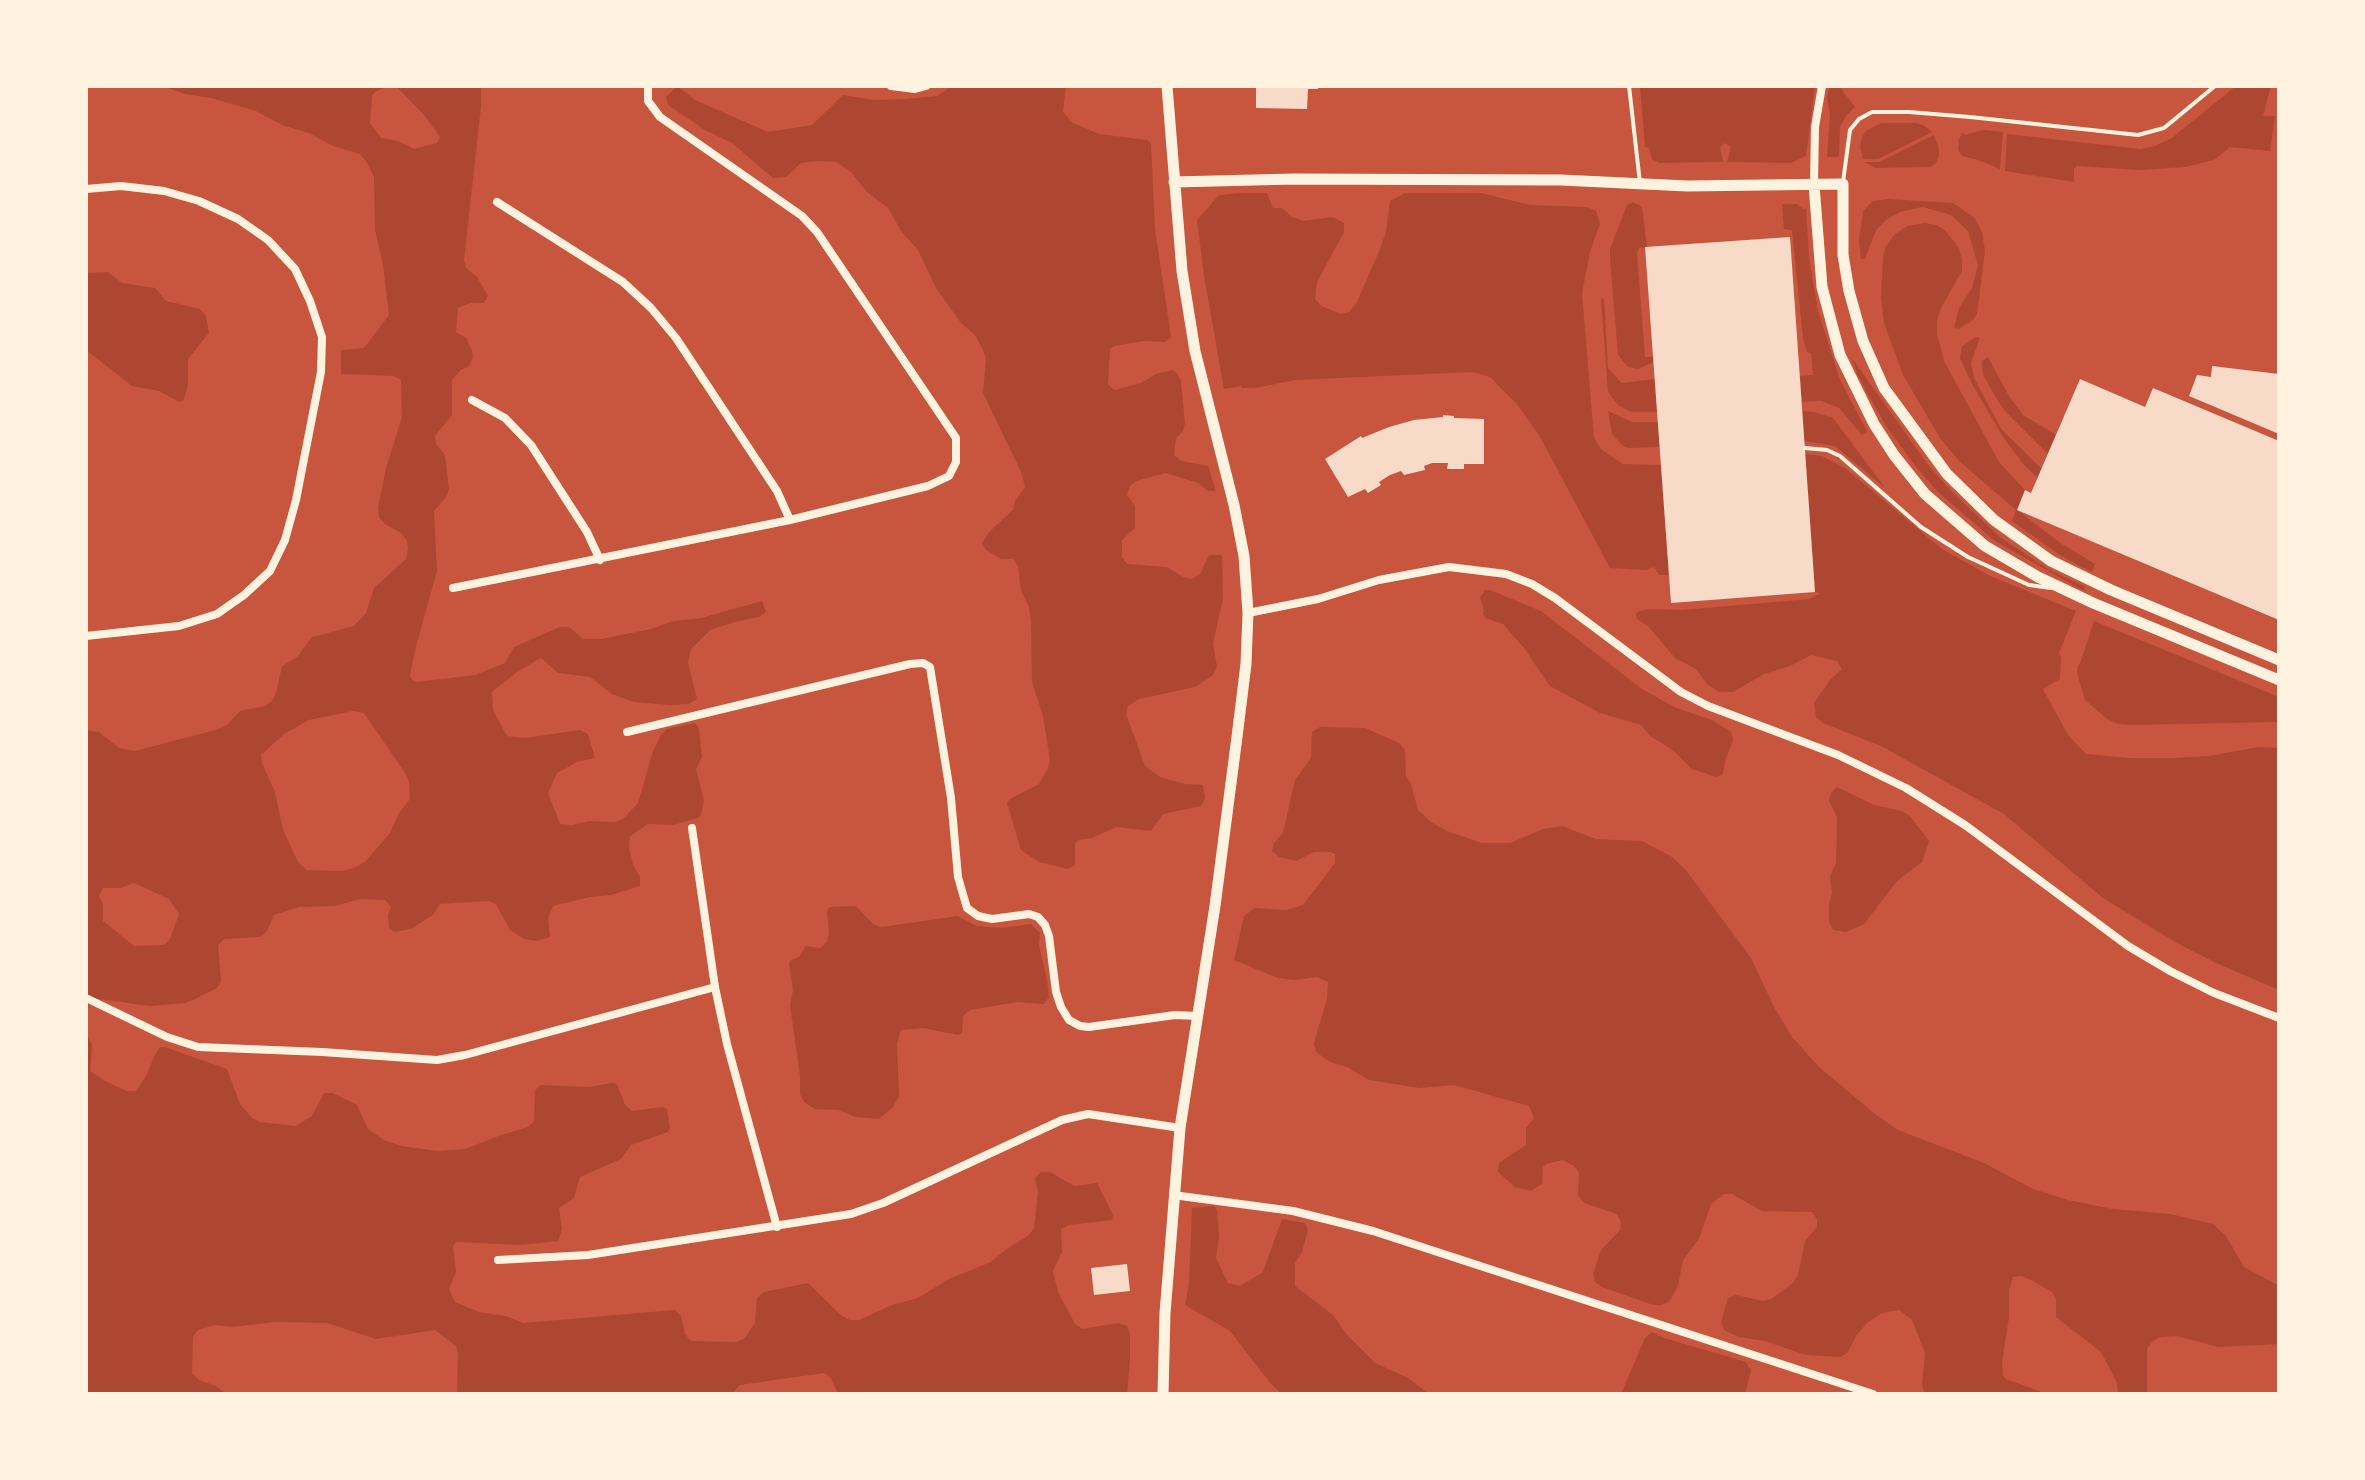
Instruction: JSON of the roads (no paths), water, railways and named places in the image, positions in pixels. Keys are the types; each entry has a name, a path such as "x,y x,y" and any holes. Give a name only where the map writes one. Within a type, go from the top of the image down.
{"main road":[{"path":"1163,1394 1165,1313 1180,1128 1243,692 1248,613 1244,556 1191,324 1182,271 1167,86"},
{"path":"1174,182 1520,179 1640,184 1843,184 1845,265 1863,341 1884,388 1947,474 1994,520 2051,561 2111,590 2279,660"},
{"path":"1814,185 1819,264 1833,337 1849,377 1874,424 1913,479 1946,514 2003,557 2058,588 2279,680"}],"street":[{"path":"453,588 790,520 928,486 949,476 956,462 956,438 817,232 802,216 660,117 648,101 648,86"},
{"path":"891,86 915,89 926,86"},
{"path":"1814,185 1815,127 1822,86"},
{"path":"86,189 121,186 164,191 199,201 238,219 268,240 295,269 322,337 321,372 296,500 285,540 270,571 217,614 179,626 86,636"},
{"path":"497,202 623,282 651,308 676,338 777,491 790,520"},
{"path":"472,400 505,418 531,445 587,532 600,560"},
{"path":"1248,613 1318,599 1379,580 1449,567 1506,574 1532,584 1681,692 1708,706 1838,755 1906,788 1965,825 2128,946 2214,993 2279,1018"},
{"path":"627,732 923,663 930,667 951,798 958,877 967,908 978,916 992,919 1029,914 1038,917 1049,936 1056,992 1061,1007 1069,1020 1080,1026 1175,1015 1198,1016"},
{"path":"692,828 715,987 727,1044 777,1227"},
{"path":"86,998 167,1037 198,1047 437,1060 715,987"},
{"path":"498,1260 588,1255 851,1214 883,1203 1062,1120 1088,1114 1180,1128"},
{"path":"1173,1195 1293,1211 1373,1231 1873,1394"}],"lane":[{"path":"1629,86 1640,184"},
{"path":"1843,184 1850,130 1859,119 1872,112 1970,117 2138,135 2164,128 2215,86"},
{"path":"1805,448 1822,449 1840,456 1921,527 1968,557 2029,585 2058,588"}]}
